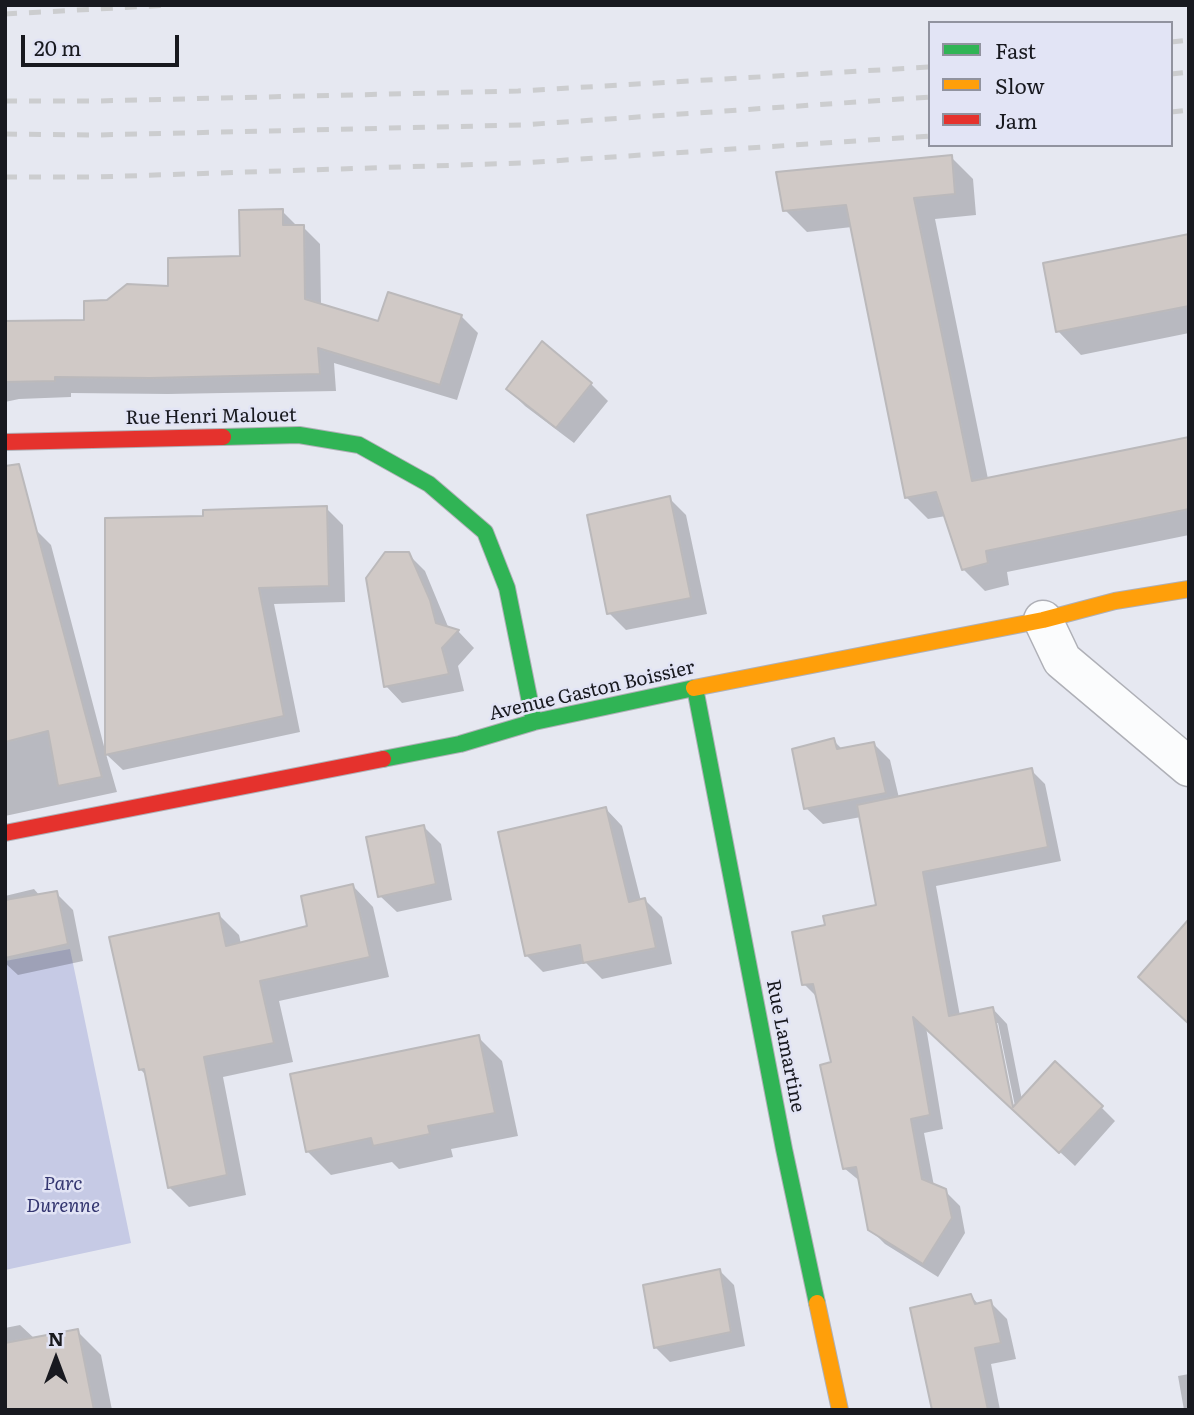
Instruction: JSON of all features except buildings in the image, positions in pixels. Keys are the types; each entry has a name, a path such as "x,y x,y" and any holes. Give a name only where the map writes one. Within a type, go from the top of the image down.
{"street":[{"name":"Rue Henri Malouet","path":"5,442 299,435 359,445 429,484 485,532 507,588 534,722"},
{"name":"Avenue Gaston Boissier","path":"5,834 460,744 534,722 1043,620 1115,601 1189,589"},
{"path":"1043,620 1062,660 1189,767"},
{"name":"Rue Lamartine","path":"695,688 784,1149 840,1410"}],"green space":[{"name":"Parc Durenne","path":"70,949 131,1243 5,1270 5,961"}],"railway":[{"path":"5,14 171,5"},
{"path":"1173,42 1189,40"},
{"path":"5,101 518,91 928,67"},
{"path":"1173,74 1189,72"},
{"path":"5,134 97,135 521,125 928,97"},
{"path":"1173,112 1189,110"},
{"path":"5,177 96,177 521,163 928,136"}],"traffic: fast":[{"path":"223,437 299,435 359,445 429,484 485,532 507,588 534,722"},
{"path":"383,759 460,744 534,722 694,688"},
{"path":"695,688 784,1149 817,1303"}],"traffic: slow":[{"path":"694,688 1043,620 1115,601 1189,589"},
{"path":"817,1303 840,1410"}],"traffic: jam":[{"path":"5,442 223,437"},
{"path":"5,833 383,759"}]}
